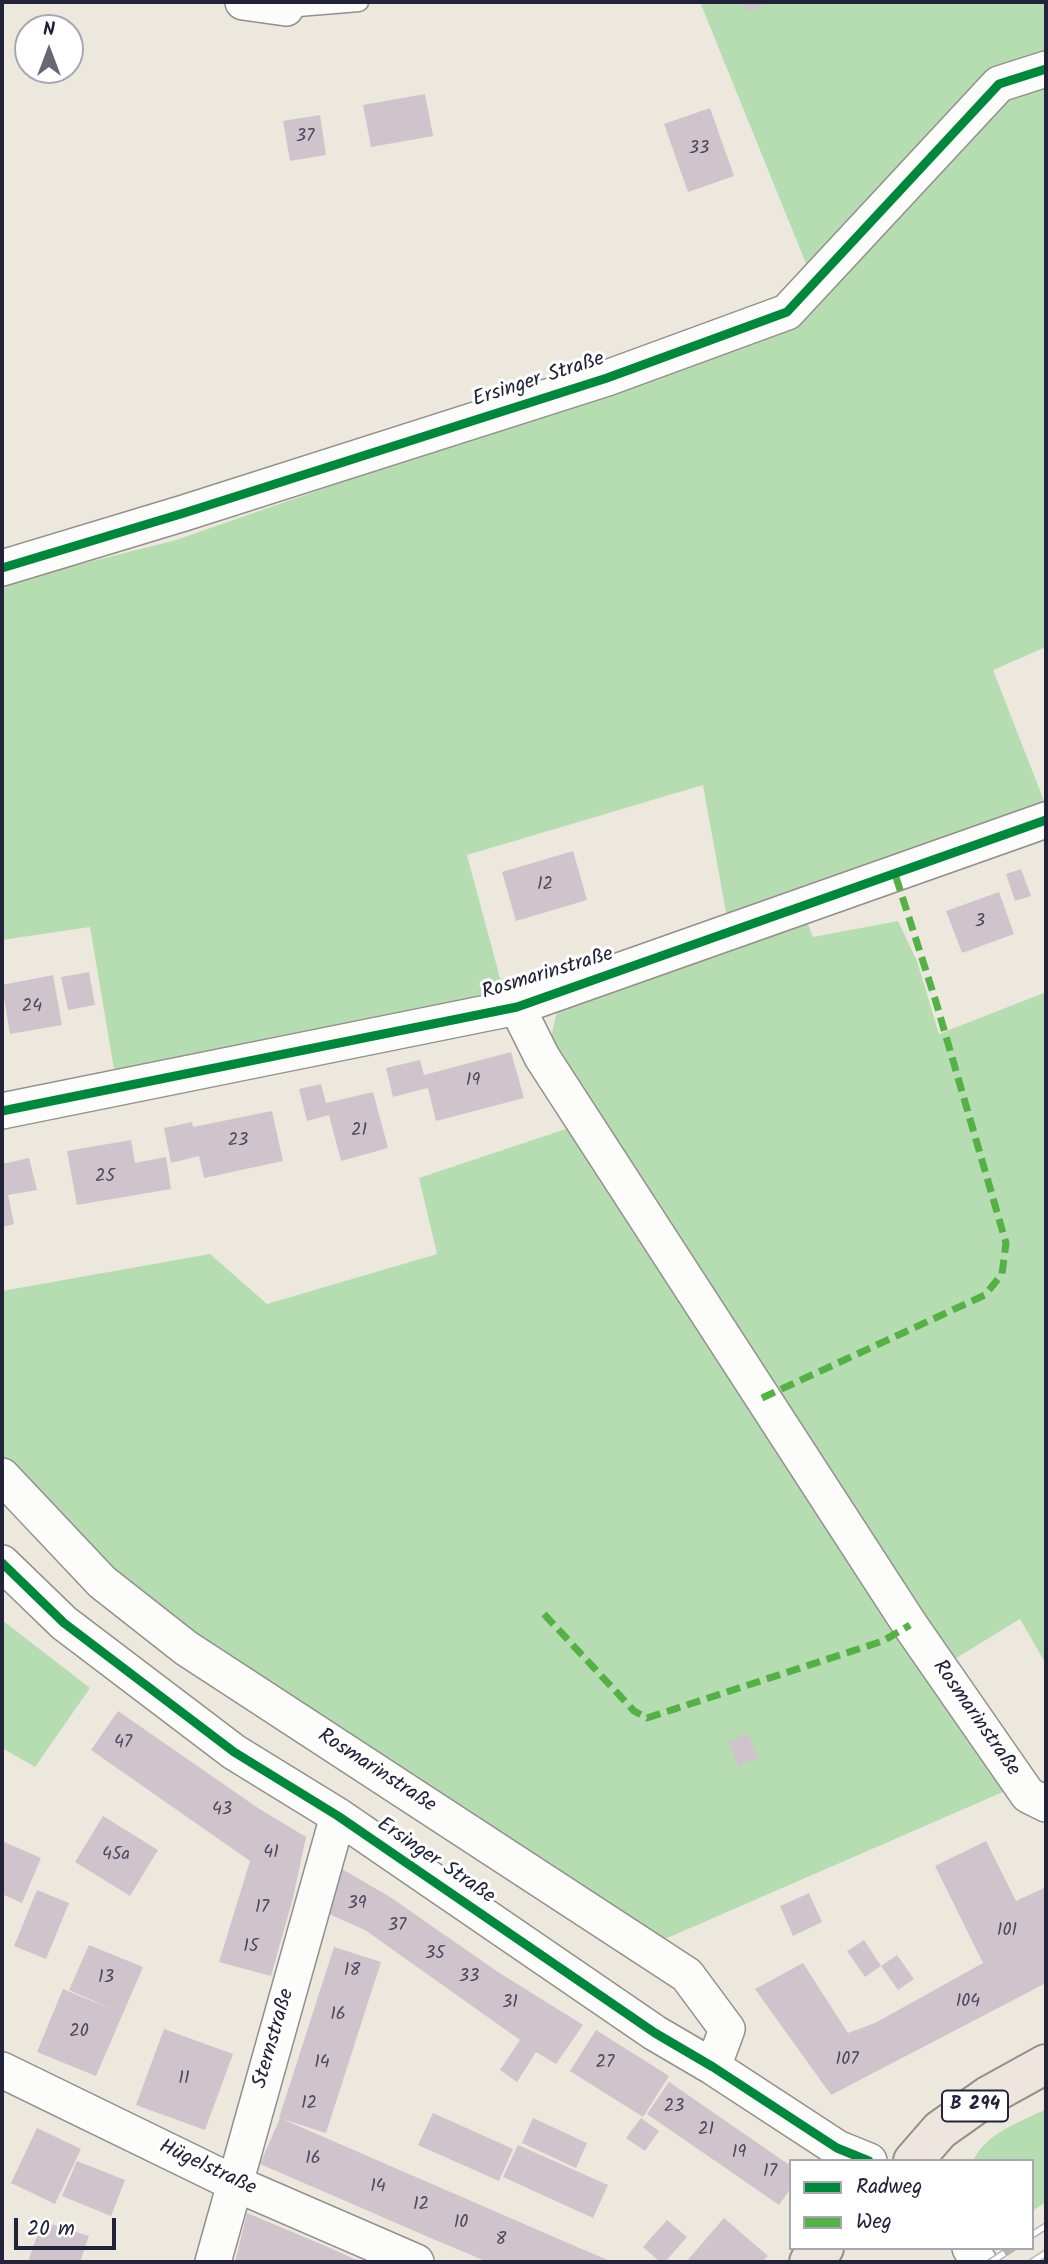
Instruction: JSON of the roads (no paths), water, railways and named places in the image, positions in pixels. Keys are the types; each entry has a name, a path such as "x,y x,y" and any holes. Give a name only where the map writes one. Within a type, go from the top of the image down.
{"main road":[{"name":"B 294","path":"915,2159 940,2130 988,2096 1046,2064"},
{"path":"809,2262 822,2250"}],"street":[{"path":"243,2 286,8"},
{"name":"Ersinger Straße","path":"2,569 607,378 787,312 999,84 1046,69"},
{"name":"Rosmarinstraße","path":"2,1111 517,1007 1046,820"},
{"name":"Rosmarinstraße","path":"517,1007 542,1058 910,1625 1028,1795 1046,1804"},
{"name":"Rosmarinstraße","path":"2,1476 102,1582 186,1648 687,1975 727,2029 713,2067"},
{"name":"Ersinger Straße","path":"2,1563 64,1623 234,1752 338,1816 655,2033 713,2067 837,2148 864,2159"},
{"name":"Sternstraße","path":"214,2262 338,1816"},
{"name":"Hügelstraße","path":"2,2070 234,2183 416,2262"}],"lane":[{"path":"286,8 359,2"}],"railway":[{"path":"1034,2234 1046,2226"},
{"path":"991,2262 1009,2250"},
{"path":"1032,2262 1046,2253"}]}
